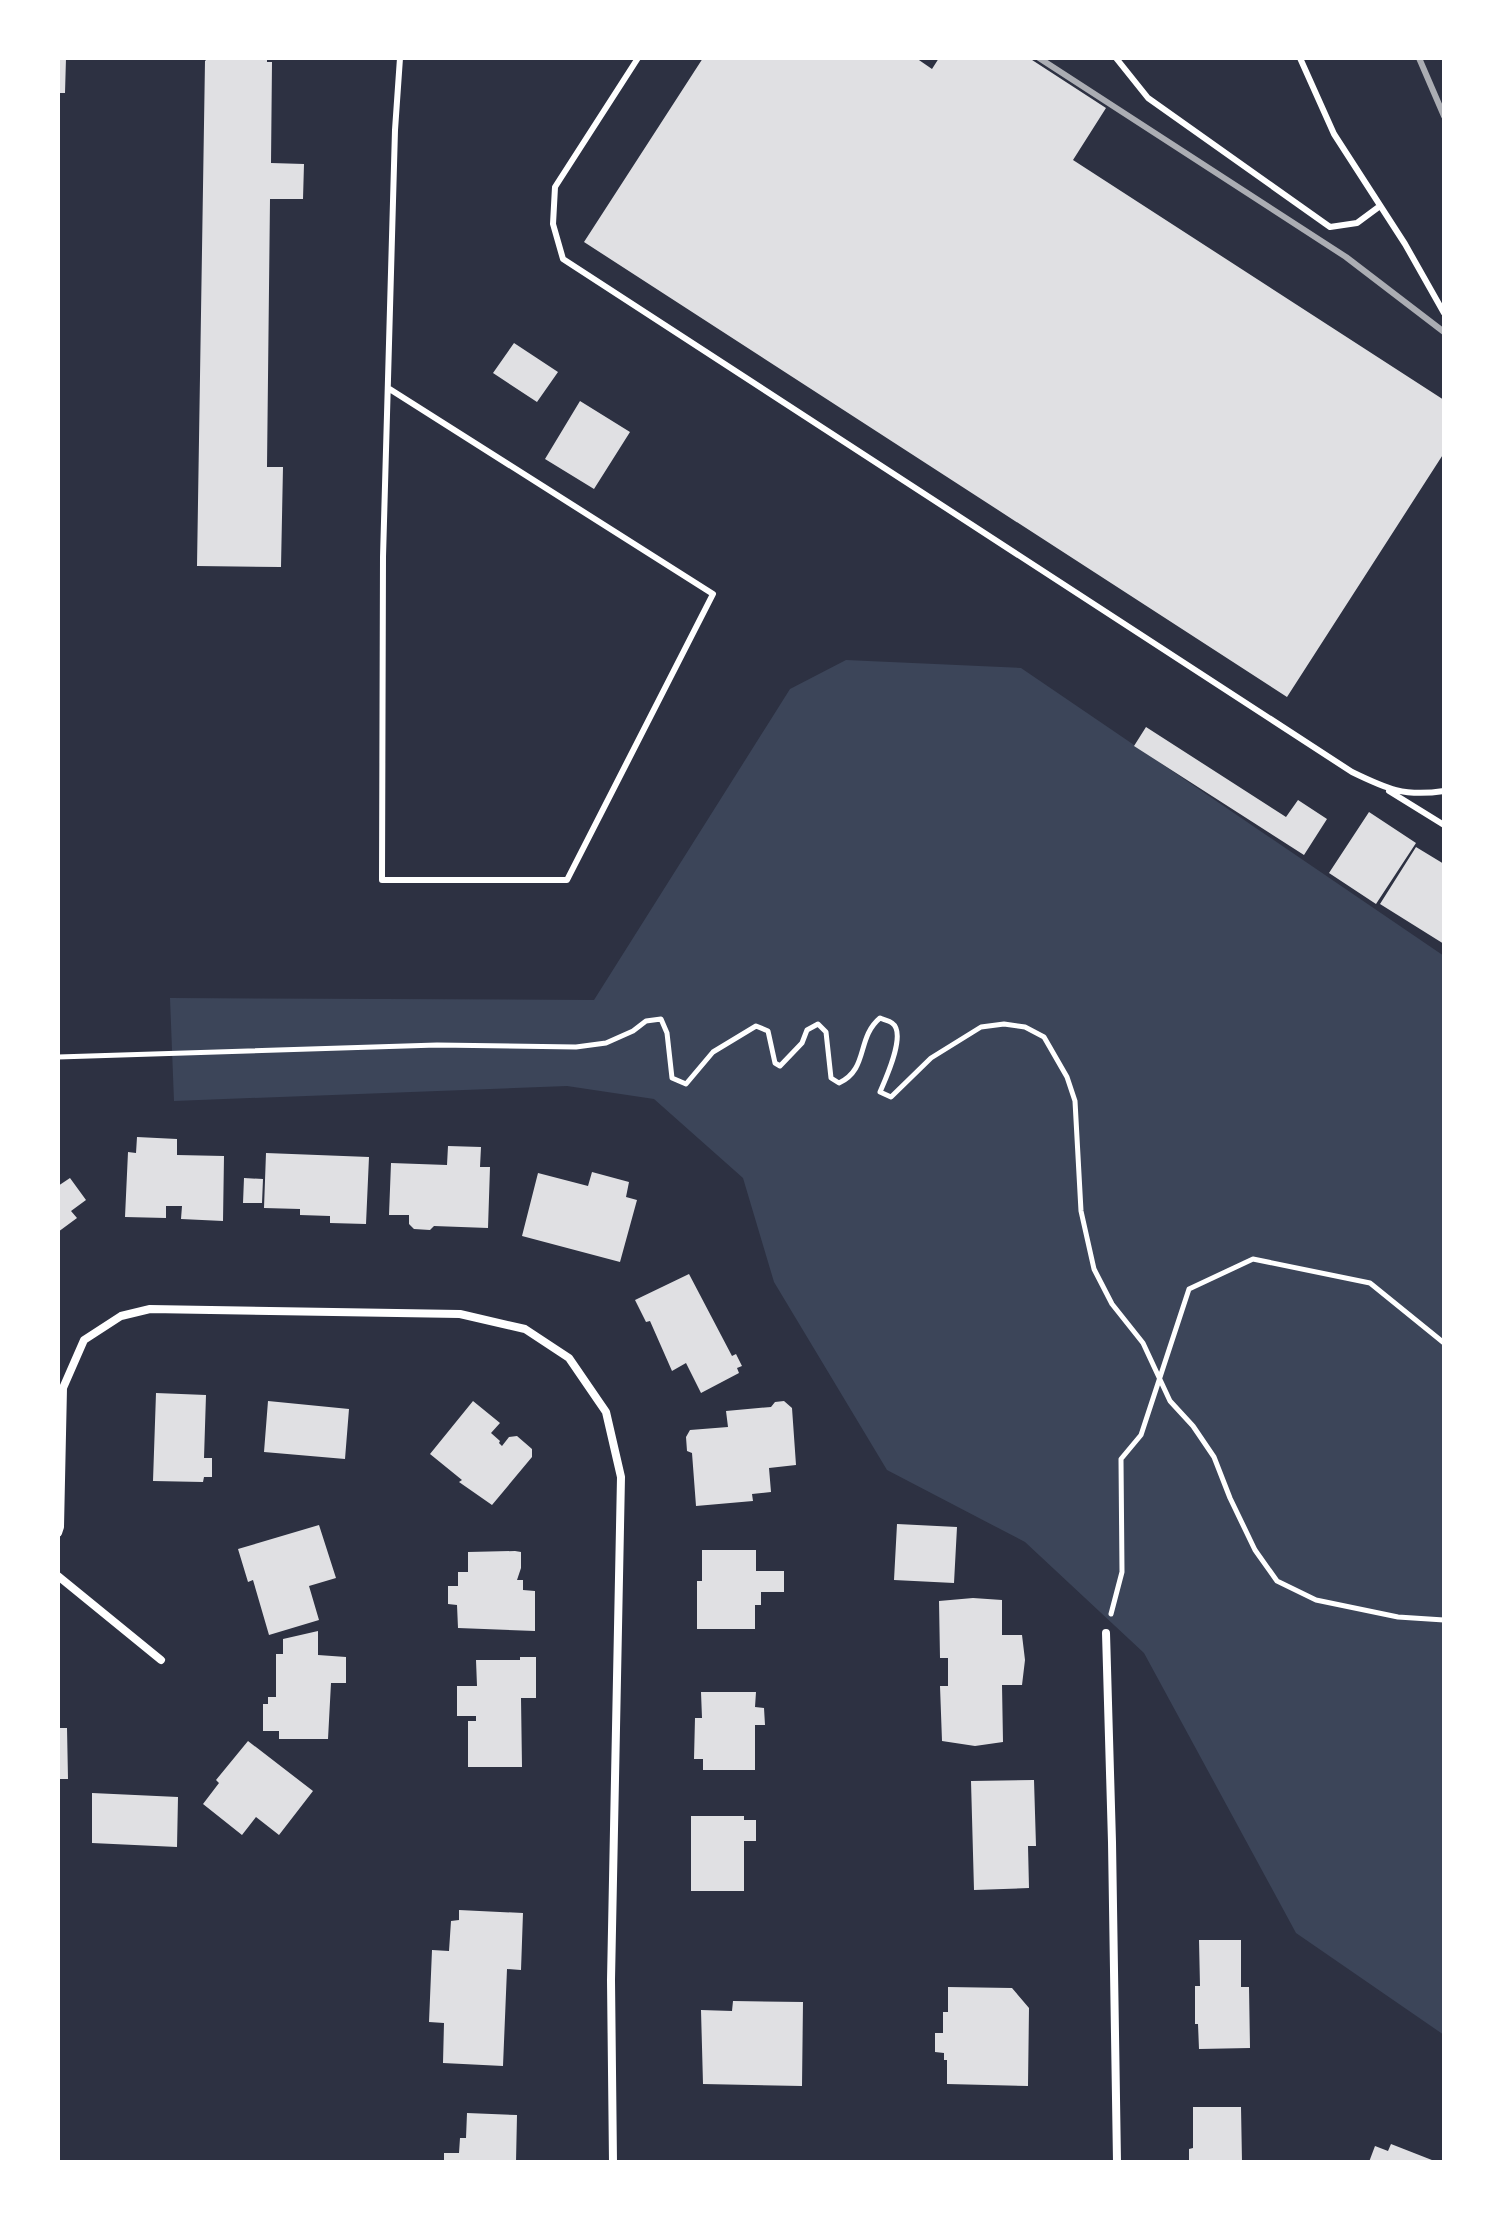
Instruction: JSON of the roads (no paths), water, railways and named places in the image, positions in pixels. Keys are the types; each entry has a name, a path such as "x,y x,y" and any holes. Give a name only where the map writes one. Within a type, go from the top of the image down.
{"street":[{"path":"58,1533 63,1388 84,1340 121,1316 150,1309 460,1314 525,1329 569,1358 606,1412 621,1477 611,1980 613,2162"},
{"path":"58,1576 161,1660"},
{"path":"1106,1633 1117,2162"}],"lane":[{"path":"388,388 713,594 567,880 382,880 383,573 388,388 395,130 400,58"},
{"path":"638,58 555,187 553,224 563,259 1352,772 1444,825"},
{"path":"1116,58 1148,98 1330,227 1357,223 1380,206"},
{"path":"1300,58 1334,134 1405,244 1444,313"},
{"path":"1388,790 1444,791"}],"railway":[{"path":"1039,58 1346,257 1444,332"},
{"path":"1419,58 1444,116"}]}
